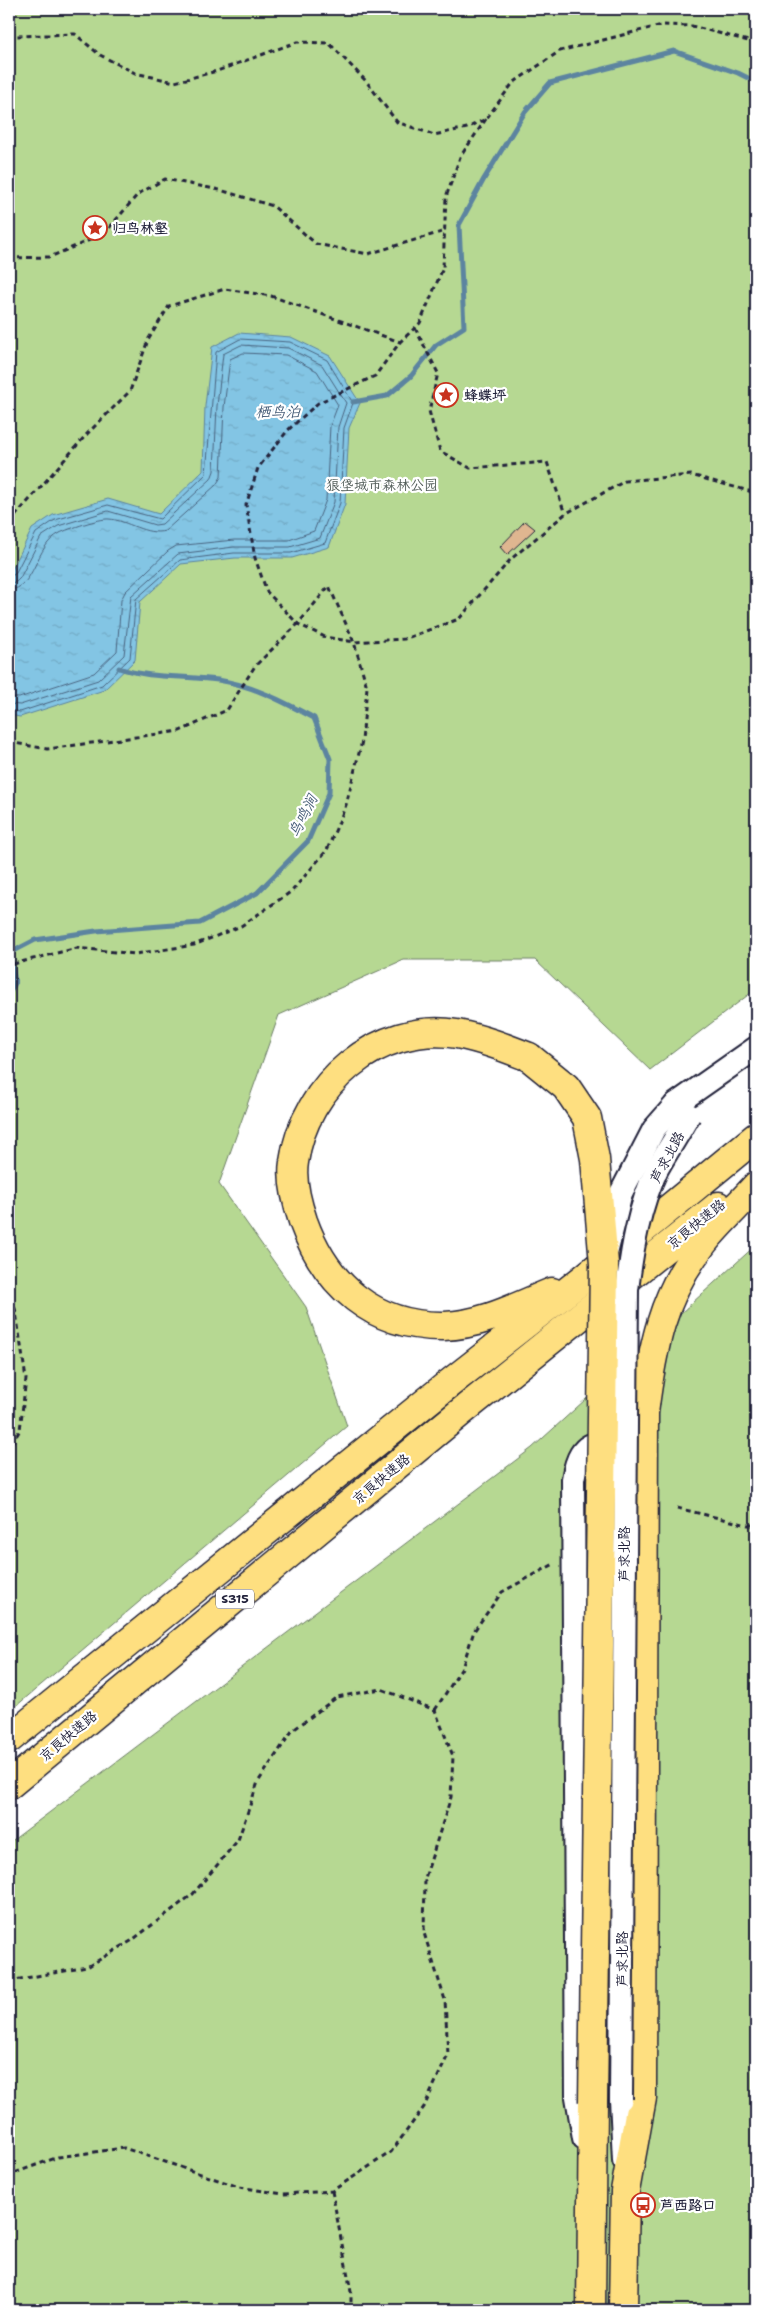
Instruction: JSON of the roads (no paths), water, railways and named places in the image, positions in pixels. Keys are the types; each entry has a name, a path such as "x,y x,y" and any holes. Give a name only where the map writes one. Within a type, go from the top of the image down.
{"highway":[{"path":"591,2310 595,1159 586,1118 566,1087 529,1058 499,1045 456,1034 429,1033 395,1038 361,1055 328,1084 304,1122 293,1163 297,1204 314,1247 328,1271 347,1293 372,1309 407,1321 444,1326 485,1319 594,1272"},
{"name":"京良快速路","path":"9,1739 446,1386 594,1272 756,1137"},
{"name":"京良快速路","path":"9,1785 461,1412 756,1176"},
{"path":"623,2310 625,2191 642,2098 644,1413 651,1357 662,1316 679,1277 704,1242 756,1186"}],"street":[{"name":"芦求北路","path":"594,1272 621,1193 654,1129 682,1110 756,1050"},
{"name":"芦求北路","path":"625,2191 621,2099 627,1290 640,1215 682,1110"},
{"path":"592,2191 577,2097 573,1479 576,1461 583,1450 595,1443 614,1443 630,1451 639,1467 644,1488"}],"water":[{"name":"栖鸟泊","path":"239,333 291,337 330,356 360,403 349,428 345,504 329,547 292,558 235,558 181,564 140,602 135,660 104,690 20,717 9,715 9,576 32,529 53,515 108,499 159,514 203,471 205,406 212,347"}],"waterway":[{"path":"353,402 387,396 411,376 436,345 464,327 459,225 484,179 525,112 550,83 674,51 738,73 756,82"},
{"name":"鸟鸣涧","path":"9,994 15,983 10,953 35,940 96,931 200,923 257,893 308,841 329,793 330,759 314,718 268,695 231,682 143,674 119,668"}],"place":[{"name":"归鸟林壑","path":"95,228"},
{"name":"蜂蝶坪","path":"446,395"},
{"name":"芦西路口","path":"643,2205"}],"park label":[{"name":"狼垡城市森林公园","path":"382,485"}]}
